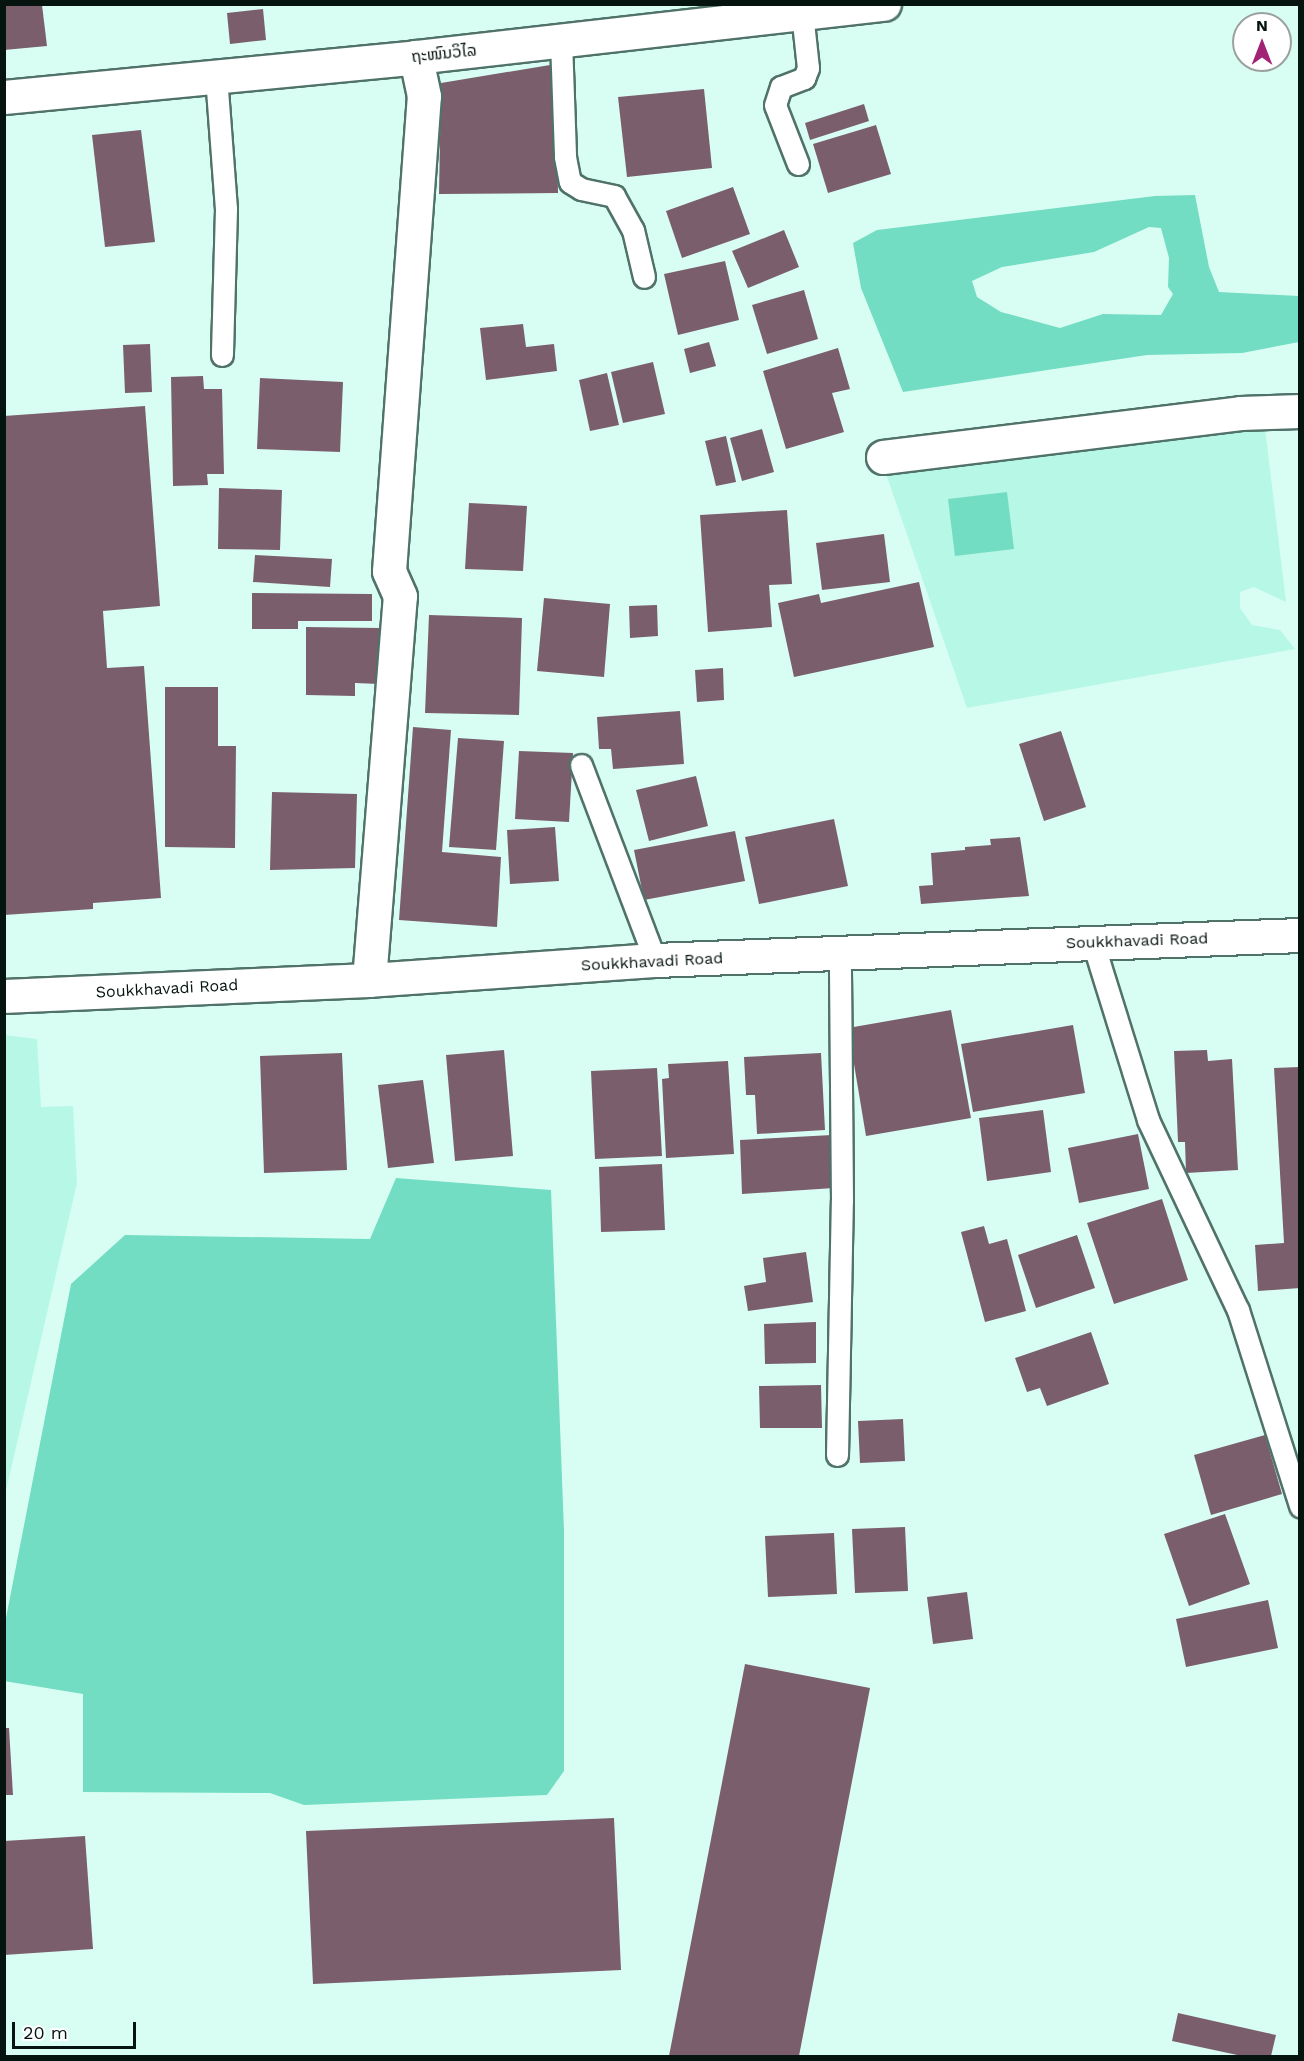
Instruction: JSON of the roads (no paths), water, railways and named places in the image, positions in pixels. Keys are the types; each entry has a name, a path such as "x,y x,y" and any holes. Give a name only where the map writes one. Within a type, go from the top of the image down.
{"street":[{"name":"ຖະໜົນວິໄລ","path":"4,97 416,57 801,9 884,4"},
{"path":"369,980 400,596 389,571 424,96 416,57"},
{"path":"883,457 1240,413 1299,411"},
{"name":"Soukkhavadi Road","path":"4,996 369,980 656,960 1299,935"}],"lane":[{"path":"798,164 775,105 781,87 804,78 808,68 801,9"},
{"path":"561,40 565,157 570,182 581,189 614,196 633,230 644,277"},
{"path":"216,76 226,209 222,355"},
{"path":"581,765 656,960"},
{"path":"1093,943 1148,1120 1238,1310 1299,1506"},
{"path":"837,1455 842,1200 840,952"}]}
